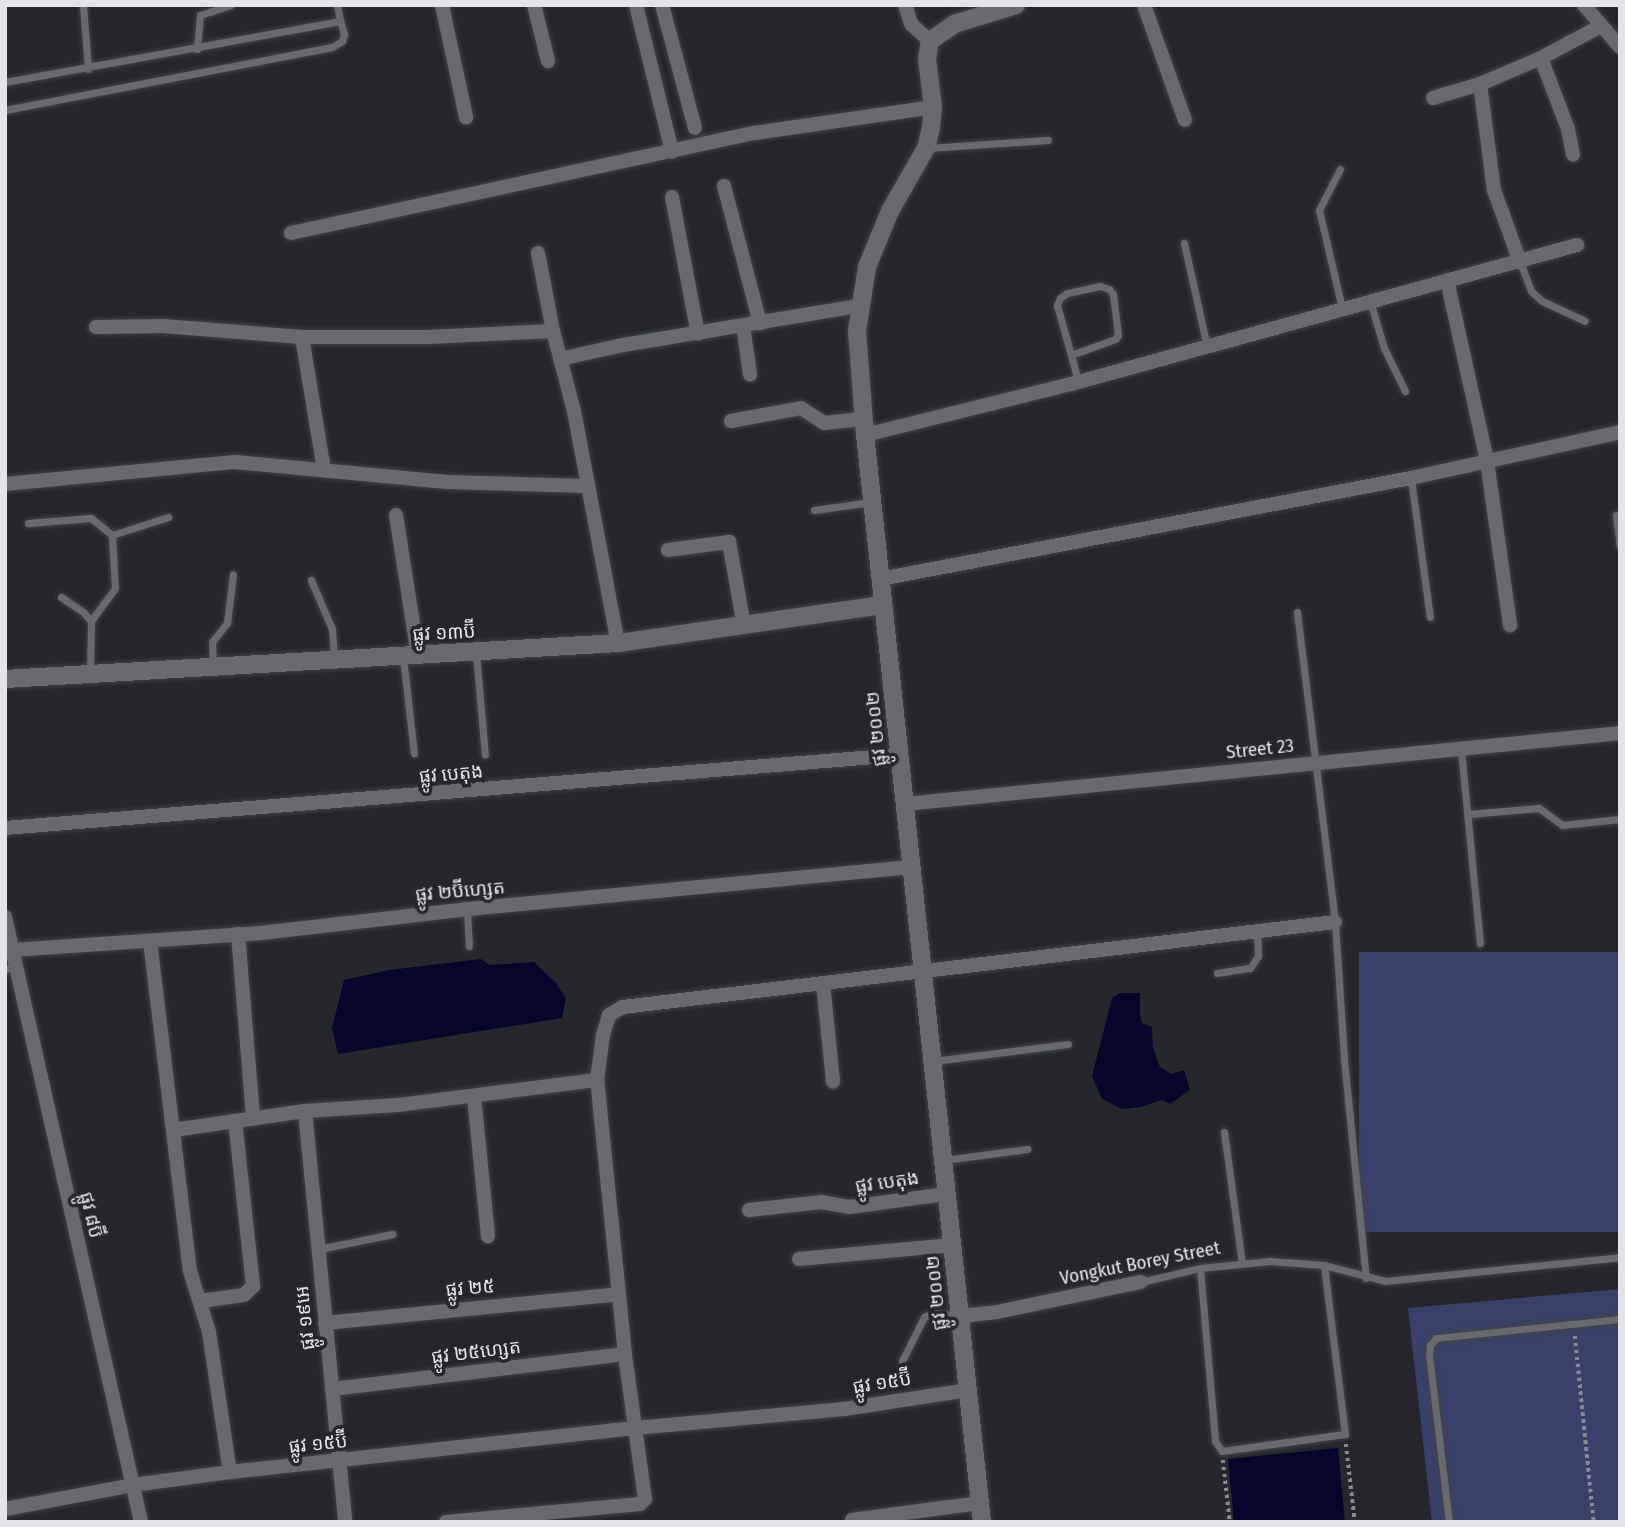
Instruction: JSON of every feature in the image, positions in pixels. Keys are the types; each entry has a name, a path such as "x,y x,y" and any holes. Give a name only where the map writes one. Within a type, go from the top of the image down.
{"street":[{"path":"442,5 466,117"},
{"path":"534,5 548,61"},
{"path":"636,5 672,152"},
{"path":"662,5 695,128"},
{"path":"905,5 911,24 930,41 954,24 1016,5"},
{"path":"1144,5 1185,120"},
{"path":"1584,5 1620,47"},
{"path":"1433,98 1480,84 1541,58 1601,26"},
{"name":"ផ្លូវ ២០០២","path":"930,41 927,59 933,107 932,128 926,148 890,211 867,267 857,331 864,427 982,1522"},
{"path":"1541,58 1568,129 1573,155"},
{"path":"1480,84 1494,190 1520,262"},
{"path":"291,233 755,133 933,107"},
{"path":"724,186 760,323"},
{"path":"672,197 698,334"},
{"path":"731,422 801,408 824,423 864,427 1078,382 1577,245"},
{"path":"538,253 553,331 574,411 618,643"},
{"path":"1447,280 1487,461 1510,625"},
{"path":"560,359 859,306"},
{"path":"96,327 163,326 302,337 428,337 553,331"},
{"path":"743,326 750,374"},
{"path":"302,337 324,470"},
{"path":"880,579 1410,478 1620,432"},
{"path":"5,484 235,462 471,484 587,486"},
{"path":"396,515 411,655"},
{"path":"668,550 729,542 744,626"},
{"name":"ផ្លូវ ១៣ប៊ី","path":"5,679 618,643 883,605"},
{"name":"Street 23","path":"905,804 1620,733"},
{"name":"ផ្លូវ បេតុង","path":"5,828 900,755"},
{"name":"ផ្លូវ ២ប៊ីហ្សេត","path":"12,950 238,934 467,909 912,867"},
{"name":"ផ្លូវ ៨ប៊ី","path":"5,917 12,950 11,968 141,1522"},
{"path":"446,1522 640,1504 645,1499 625,1354 597,1080 603,1035 609,1015 623,1007 1335,922"},
{"path":"238,934 253,1118"},
{"path":"150,941 190,1271 209,1332 230,1472"},
{"path":"823,984 833,1082"},
{"path":"173,1130 305,1111 398,1105 597,1080"},
{"path":"474,1096 488,1236"},
{"name":"ផ្លូវ ១៩អេ","path":"305,1111 345,1522"},
{"path":"200,1301 244,1295 253,1286 235,1121"},
{"name":"ផ្លូវ បេតុង","path":"749,1210 821,1202 849,1207 947,1194"},
{"path":"799,1259 952,1245"},
{"name":"Vongkut Borey Street","path":"960,1316 998,1312 1141,1282"},
{"name":"ផ្លូវ ២៥","path":"325,1323 619,1294"},
{"name":"ផ្លូវ ២៥ហ្សេត","path":"332,1389 625,1354"},
{"name":"ផ្លូវ ១៥ប៊ី","path":"5,1509 133,1485 230,1472 635,1428 844,1409 968,1390"},
{"path":"852,1520 980,1503"}],"lane":[{"path":"83,5 88,69"},
{"path":"197,49 200,15 230,5"},
{"path":"5,110 331,47 342,41 337,5"},
{"path":"5,82 340,22"},
{"path":"926,148 1048,140"},
{"path":"1340,169 1319,210 1342,308"},
{"path":"1184,243 1207,346"},
{"path":"1520,262 1531,291 1542,302 1585,321"},
{"path":"1070,355 1115,339 1118,335 1113,294 1109,289 1100,286 1067,293 1060,298 1057,305 1070,355 1078,382"},
{"path":"1370,300 1384,348 1405,391"},
{"path":"1410,478 1430,617"},
{"path":"814,510 872,501"},
{"path":"1616,515 1620,546"},
{"path":"112,535 168,517"},
{"path":"28,523 91,518 112,535 115,588 91,621 90,674"},
{"path":"213,667 212,642 227,623 233,574"},
{"path":"311,580 332,629 335,660"},
{"path":"61,597 91,621"},
{"path":"1297,612 1335,922 1344,1059 1366,1278"},
{"path":"476,652 485,755"},
{"path":"411,655 414,753"},
{"path":"1461,750 1480,943"},
{"path":"1468,814 1539,808 1562,825 1620,819"},
{"path":"467,909 470,946"},
{"path":"1217,973 1250,968 1258,956 1257,931"},
{"path":"932,1061 1068,1044"},
{"path":"1224,1132 1242,1264"},
{"path":"943,1160 1027,1149"},
{"path":"318,1250 392,1234"},
{"name":"Vongkut Borey Street","path":"1141,1282 1200,1268 1270,1261 1324,1265 1385,1281 1620,1256"},
{"path":"1200,1268 1215,1441 1222,1451 1345,1434 1324,1265"},
{"path":"902,1361 923,1317 933,1312 960,1316"},
{"path":"1449,1522 1430,1345 1444,1335 1620,1319"}],"path":[{"path":"1574,1323 1594,1522"},
{"path":"1345,1434 1355,1522"},
{"path":"1222,1451 1230,1522"}],"shaded area":[{"path":"1359,952 1620,952 1620,1232 1359,1232"},
{"path":"481,959 490,965 534,962 555,982 566,998 562,1018 338,1054 332,1028 344,980 389,970"},
{"path":"1120,993 1140,993 1142,1023 1152,1027 1153,1048 1160,1067 1171,1074 1184,1070 1190,1090 1170,1104 1162,1100 1141,1107 1122,1109 1102,1099 1092,1076 1112,998"},
{"path":"1620,1289 1620,1522 1432,1522 1408,1308"},
{"path":"1338,1448 1345,1522 1234,1522 1228,1459"}]}
